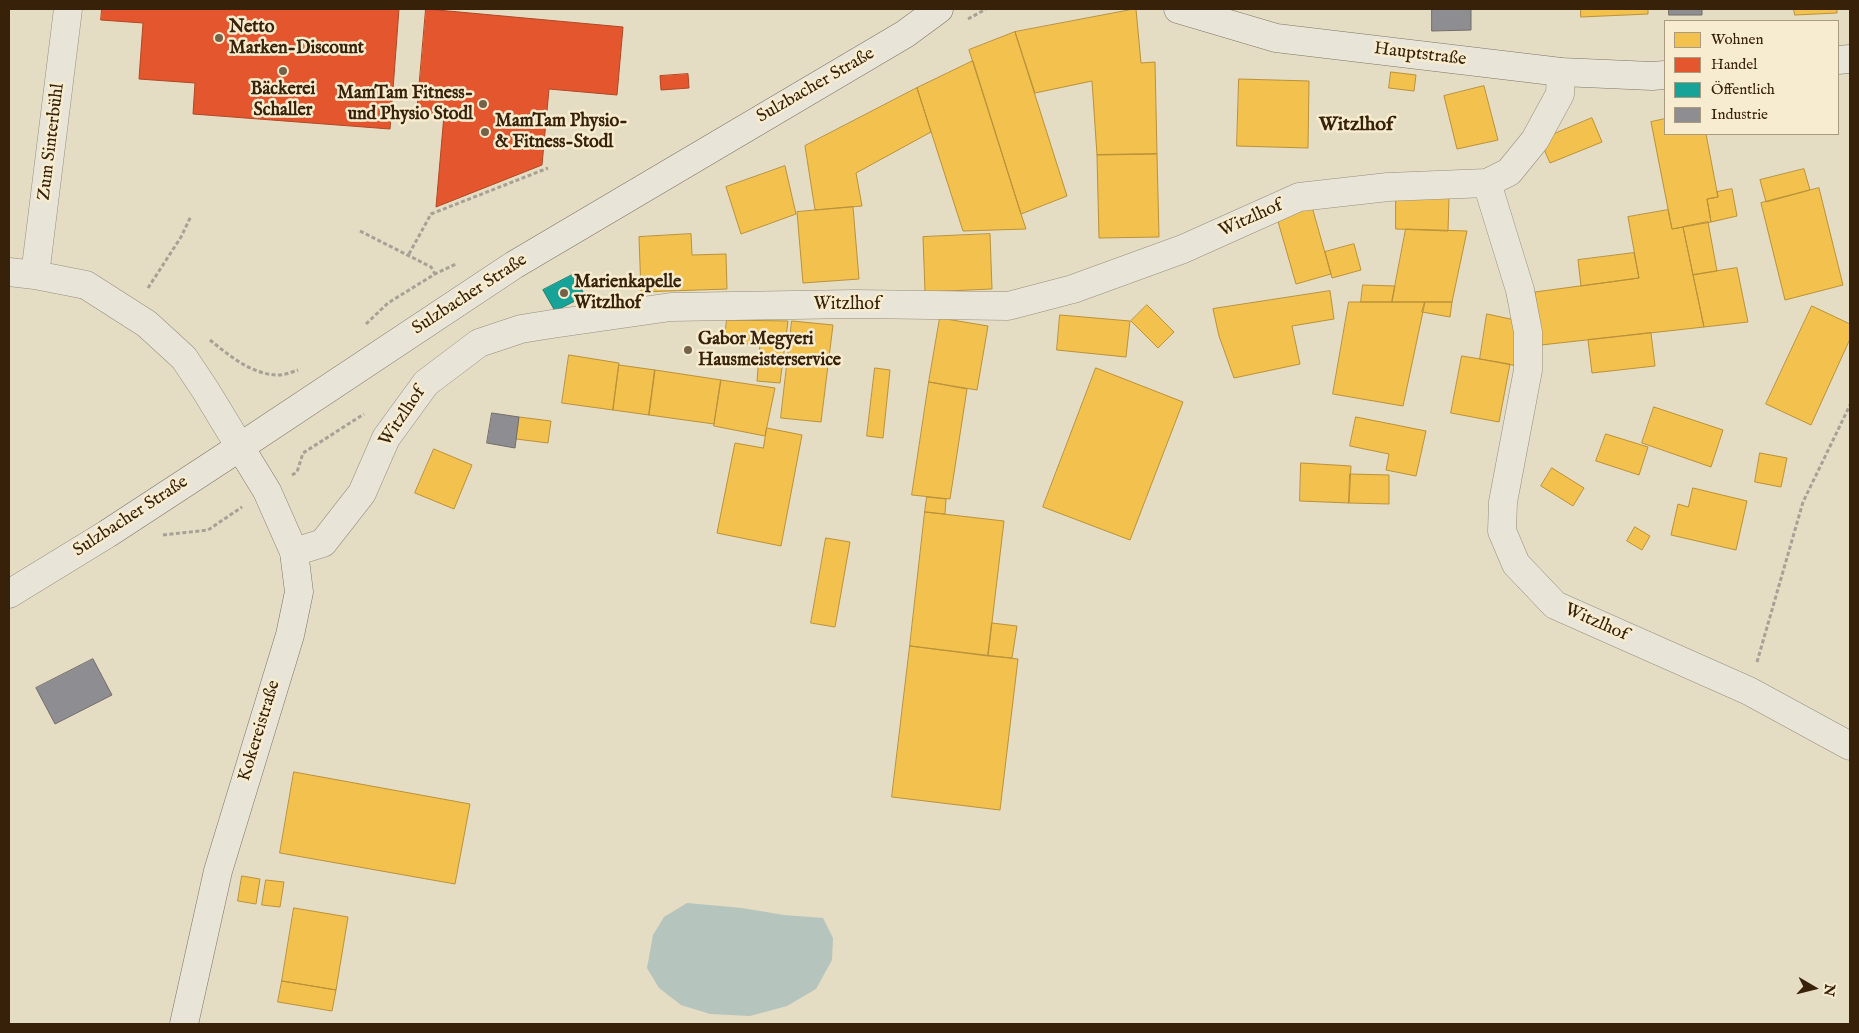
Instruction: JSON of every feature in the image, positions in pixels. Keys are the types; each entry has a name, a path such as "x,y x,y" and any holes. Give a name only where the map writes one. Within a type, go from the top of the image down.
{"street":[{"name":"Zum Sinterbühl","path":"22,273 68,9"},
{"name":"Sulzbacher Straße","path":"9,594 107,534 514,265 905,34 939,9"},
{"name":"Hauptstraße","path":"1178,9 1276,38 1561,72 1664,75"},
{"name":"Witzlhof","path":"294,552 323,543 362,493 386,438 426,383 479,343 513,332 552,324 671,307 855,304 1008,306 1073,289 1183,249 1298,198 1388,187 1487,183 1510,172 1535,140 1560,94 1561,72"},
{"name":"Witzlhof","path":"1487,183 1520,290 1528,332 1528,370 1503,502 1502,531 1516,564 1555,606 1749,691 1850,746"},
{"name":"Kokereistraße","path":"22,273 86,285 147,324 184,358 267,490 294,552 298,592 290,635 218,871 184,1024"}],"path":[{"path":"409,254 431,214 548,168"},
{"path":"139,284 147,289 181,237 192,216"},
{"path":"360,231 409,254 431,267 435,274"},
{"path":"363,328 388,303 435,274 460,262"},
{"path":"205,336 256,372 280,375 299,370"},
{"path":"1749,691 1803,502 1850,405"},
{"path":"156,535 208,530 267,490"}],"shaded area":[{"path":"687,903 823,918 833,938 832,960 816,989 787,1006 750,1016 710,1014 681,1005 659,988 647,968 653,935 664,917"}],"building: Wohnen":[{"path":"1136,9 1141,63 1155,62 1157,154 1097,155 1092,81 1035,93 1015,32"},
{"path":"1581,9 1648,9 1648,14 1581,17"},
{"path":"1794,9 1837,9 1837,13 1795,15"},
{"path":"1015,32 1067,196 1021,214 969,50"},
{"path":"973,61 1026,229 963,231 917,88"},
{"path":"1391,72 1416,75 1414,91 1389,88"},
{"path":"1239,79 1309,81 1308,148 1237,146"},
{"path":"1484,86 1498,140 1457,149 1444,96"},
{"path":"917,88 931,132 856,173 862,206 815,210 805,146"},
{"path":"1592,118 1602,142 1550,163 1540,140"},
{"path":"1664,119 1664,135 1706,135 1718,197 1707,199 1711,222 1672,229 1651,122"},
{"path":"1157,154 1159,237 1099,238 1097,155"},
{"path":"785,166 796,214 741,234 726,187"},
{"path":"1804,169 1810,190 1766,202 1760,180"},
{"path":"1819,188 1843,285 1785,300 1761,203"},
{"path":"1732,189 1737,216 1711,222 1707,199 1718,197 1717,192"},
{"path":"1396,197 1449,198 1448,231 1396,229"},
{"path":"853,207 859,279 803,283 797,212"},
{"path":"1312,207 1331,274 1296,284 1277,218"},
{"path":"1668,210 1672,229 1683,227 1704,327 1541,345 1535,292 1639,278 1628,217"},
{"path":"1708,222 1717,271 1693,275 1683,227"},
{"path":"1406,229 1467,231 1452,302 1392,302"},
{"path":"691,234 692,255 726,254 727,289 641,292 639,237"},
{"path":"990,234 992,289 925,292 923,237"},
{"path":"1354,244 1361,270 1332,278 1325,252"},
{"path":"1634,253 1639,278 1581,286 1578,260"},
{"path":"1737,268 1748,322 1704,327 1693,275"},
{"path":"1363,285 1395,286 1392,302 1361,302"},
{"path":"1330,291 1334,319 1292,326 1300,364 1234,378 1219,336 1213,309"},
{"path":"1349,302 1425,302 1403,406 1333,394"},
{"path":"1425,302 1452,302 1450,317 1422,312"},
{"path":"1147,305 1174,332 1158,348 1131,321"},
{"path":"1812,306 1850,324 1850,339 1811,425 1766,404"},
{"path":"1487,314 1515,320 1517,366 1480,359"},
{"path":"1060,315 1130,321 1126,357 1057,350"},
{"path":"940,318 988,326 977,390 929,382"},
{"path":"727,320 788,321 780,383 757,381 760,344 724,344"},
{"path":"792,321 833,325 821,422 781,418"},
{"path":"1651,333 1655,366 1592,373 1588,340"},
{"path":"569,355 619,363 613,410 562,403"},
{"path":"1462,356 1510,364 1499,422 1451,413"},
{"path":"619,365 655,370 649,415 613,410"},
{"path":"875,368 890,370 883,438 867,436"},
{"path":"1096,368 1183,402 1130,540 1043,507"},
{"path":"655,370 721,380 714,424 649,415"},
{"path":"721,380 775,388 765,436 714,426"},
{"path":"929,382 967,389 950,499 912,495"},
{"path":"1654,407 1723,430 1711,467 1642,443"},
{"path":"519,417 551,421 548,443 516,439"},
{"path":"1356,417 1426,431 1416,476 1386,470 1389,454 1350,446"},
{"path":"767,428 802,435 781,546 717,533 735,443 763,448"},
{"path":"1606,434 1648,447 1639,475 1596,461"},
{"path":"434,449 472,465 454,509 415,493"},
{"path":"1760,453 1787,458 1781,487 1755,482"},
{"path":"1301,463 1351,466 1349,503 1300,501"},
{"path":"1552,468 1584,488 1573,506 1541,486"},
{"path":"1350,474 1389,475 1389,504 1349,503"},
{"path":"1693,488 1747,501 1736,550 1671,535 1678,504 1688,507"},
{"path":"927,497 946,499 945,514 925,512"},
{"path":"925,512 1004,521 988,656 910,646"},
{"path":"1635,527 1650,536 1642,550 1627,541"},
{"path":"826,538 850,542 835,627 811,623"},
{"path":"992,623 1017,626 1012,658 988,656"},
{"path":"910,646 1018,659 1000,810 892,797"},
{"path":"294,772 470,804 455,884 280,853"},
{"path":"242,876 260,879 256,904 238,901"},
{"path":"266,880 284,882 280,907 262,905"},
{"path":"294,908 348,917 336,990 282,981"},
{"path":"282,981 336,990 332,1011 278,1002"}],"building: Handel":[{"path":"102,9 399,9 390,129 193,114 195,83 139,79 143,23 101,20"},
{"name":"MamTam Fitness- und Physio Stodl","path":"426,9 623,27 617,95 549,89 542,165 436,207 444,115 417,113"},
{"path":"688,74 689,88 661,90 660,76"}],"building: Öffentlich":[{"name":"Marienkapelle Witzlhof","path":"574,274 585,296 555,311 543,290"}],"building: Industrie":[{"path":"1432,9 1471,9 1471,30 1432,31"},
{"path":"1669,9 1702,9 1702,15 1669,15"},
{"path":"492,413 519,417 515,448 487,443"},
{"path":"93,659 112,695 55,724 36,688"}],"place":[{"name":"Netto Marken-Discount","path":"219,38"},
{"name":"Bäckerei Schaller","path":"283,71"},
{"name":"MamTam Fitness- und Physio Stodl","path":"483,104"},
{"name":"MamTam Physio- & Fitness-Stodl","path":"485,132"},
{"name":"Marienkapelle Witzlhof","path":"564,293"},
{"name":"Gabor Megyeri Hausmeisterservice","path":"688,350"}],"district":[{"name":"Witzlhof","path":"1356,126"}]}
